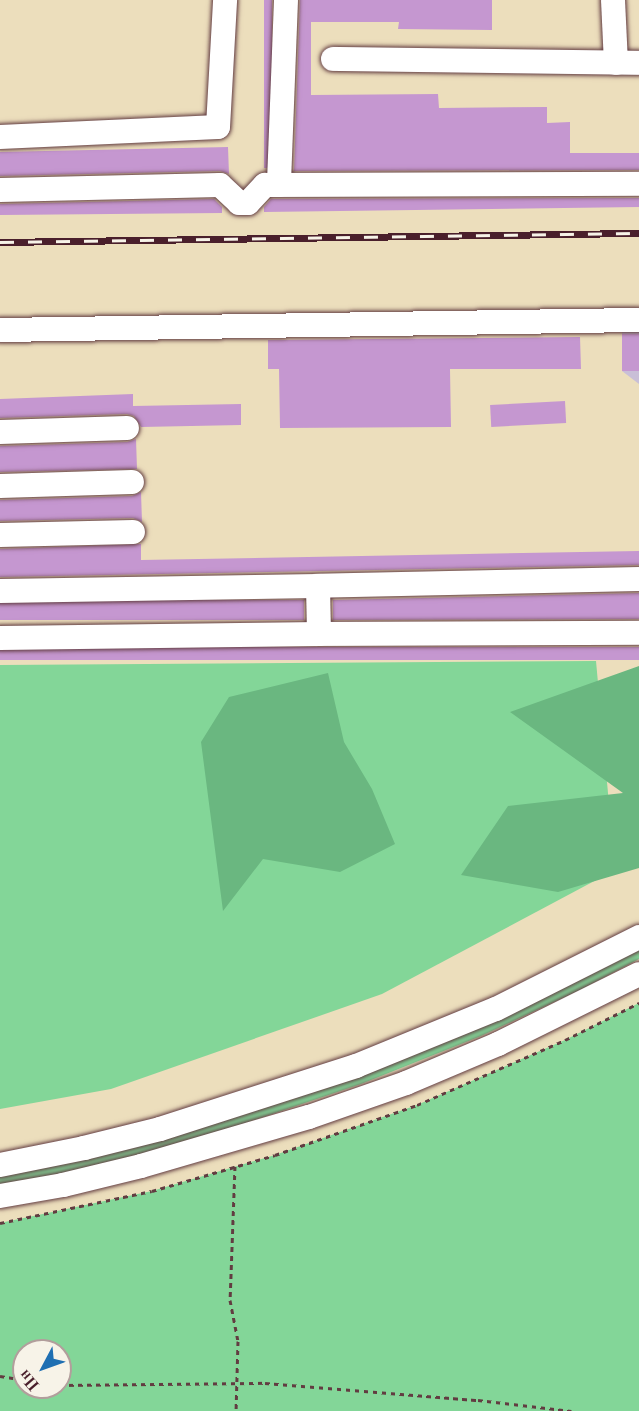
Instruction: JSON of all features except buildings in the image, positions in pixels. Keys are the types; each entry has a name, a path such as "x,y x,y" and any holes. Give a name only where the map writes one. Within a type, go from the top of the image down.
{"street":[{"path":"0,137 218,127 225,0"},
{"path":"279,185 286,0"},
{"path":"333,59 627,63 613,0"},
{"path":"0,190 220,185 239,203 248,203 265,185 639,183"},
{"path":"0,330 639,320"},
{"path":"0,432 127,428"},
{"path":"0,486 132,482"},
{"path":"0,536 133,532"},
{"path":"0,591 639,579"},
{"path":"318,585 319,634"},
{"path":"0,638 639,633"},
{"path":"0,1165 84,1148 160,1129 356,1066 496,1009 639,938"},
{"path":"0,1196 63,1185 141,1166 230,1142 342,1106 406,1083 498,1044 639,974"}],"path":[{"path":"235,1166 230,1289 238,1341 236,1411"},
{"path":"72,1385 289,1385 478,1400 570,1411"}],"shaded area":[{"path":"622,331 639,331 639,384 622,371"}],"green space":[{"path":"596,661 615,870 382,994 111,1089 0,1109 0,665"},
{"path":"639,666 639,868 558,892 461,875 508,806 623,793 510,712"},
{"path":"328,673 344,742 372,789 395,844 340,872 263,859 223,911 201,742 229,697"},
{"path":"639,947 639,959 580,990 481,1036 361,1084 219,1132 106,1164 0,1187 0,1175 65,1163"},
{"path":"639,1003 639,1411 0,1411 0,1223 152,1191 275,1155 417,1105 565,1040"}],"railway":[{"path":"0,242 639,233"}]}
